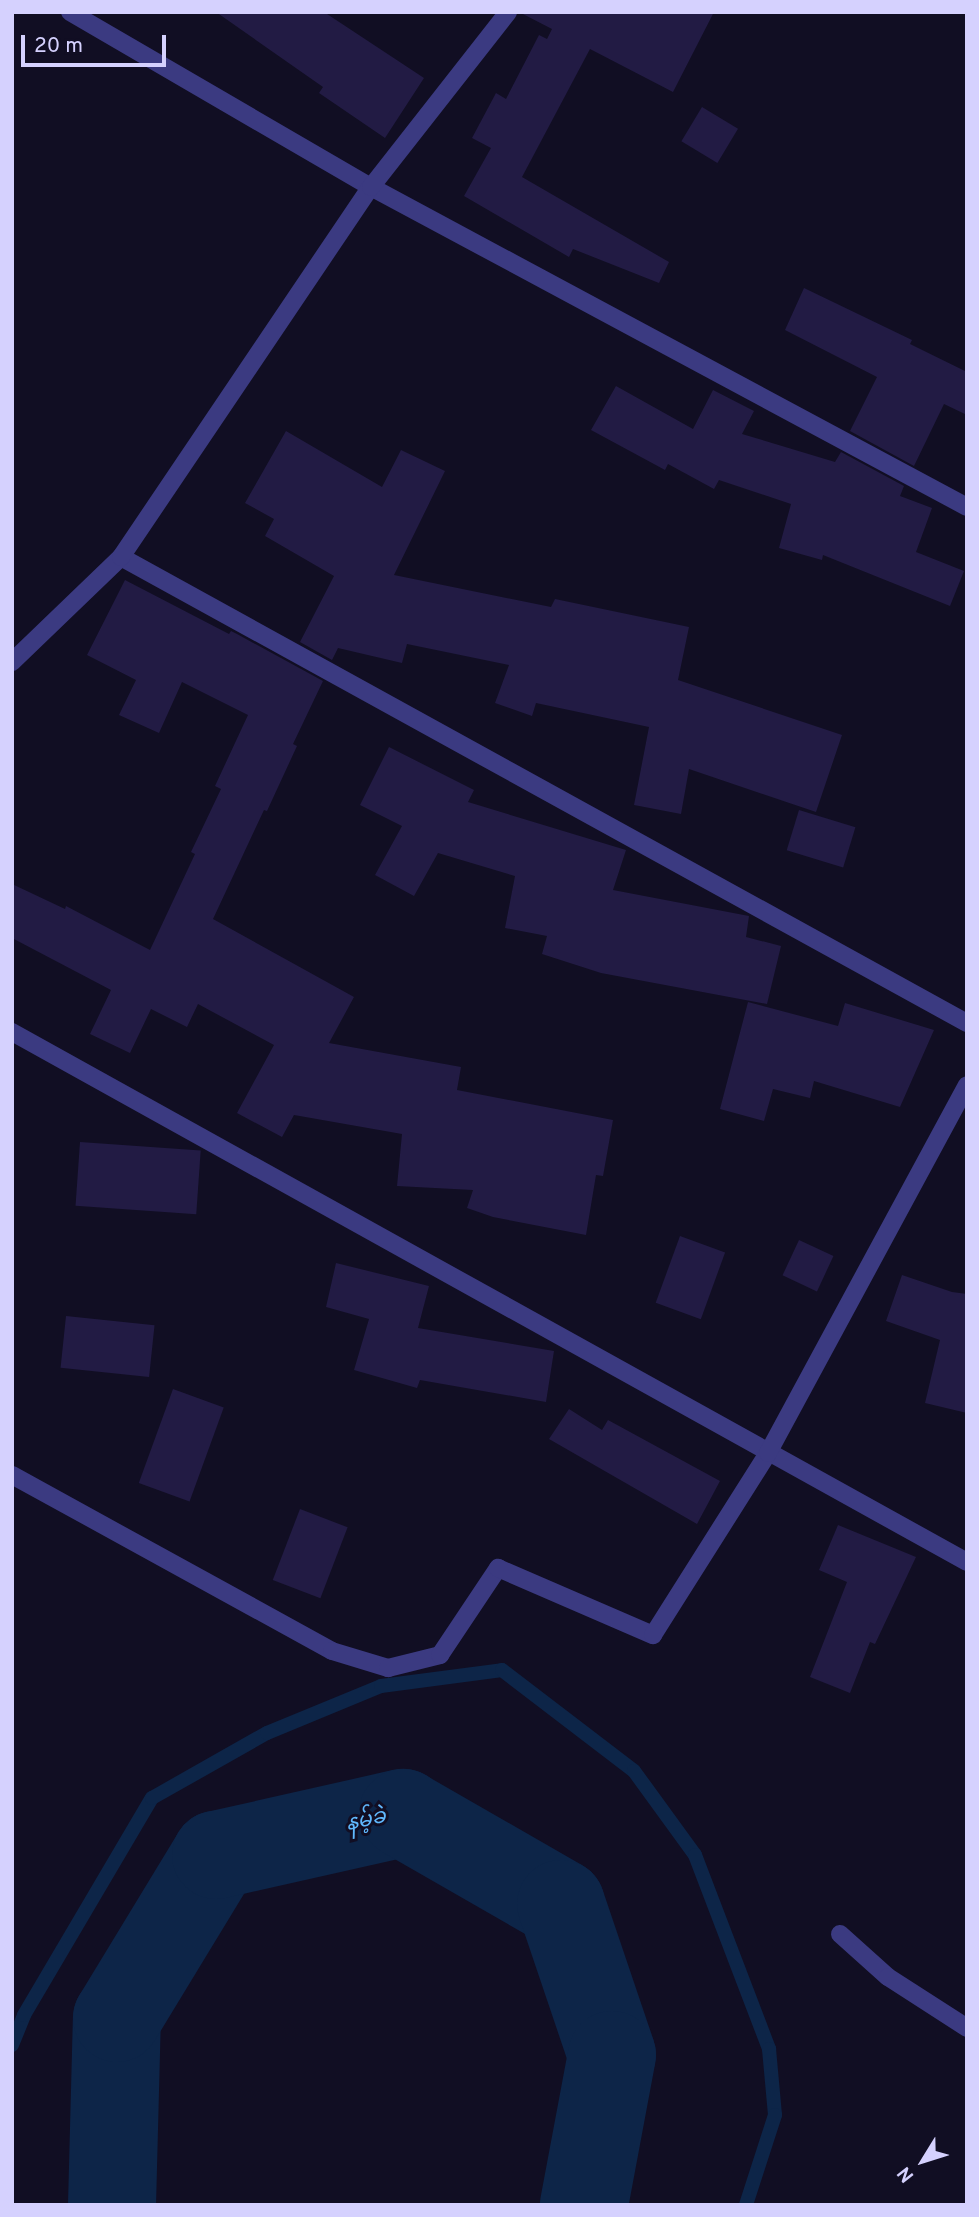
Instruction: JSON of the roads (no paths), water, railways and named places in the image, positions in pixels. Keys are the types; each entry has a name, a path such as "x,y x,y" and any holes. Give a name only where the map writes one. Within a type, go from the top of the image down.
{"street":[{"path":"71,12 371,187 967,507"},
{"path":"12,662 121,557 371,187 508,12"},
{"path":"121,557 967,1023"},
{"path":"12,1032 768,1454 967,1562"},
{"path":"12,1475 332,1651 388,1668 440,1655 498,1568 653,1635 768,1454 967,1085"},
{"path":"840,1934 888,1977 967,2028"}],"waterway":[{"path":"12,2045 24,2015 152,1798 267,1733 381,1686 502,1670 634,1771 695,1855 769,2049 775,2115 746,2205"},
{"name":"နမ့်ခဲ","path":"112,2205 117,2018 216,1855 403,1813 561,1904 612,2055 584,2205"}]}
